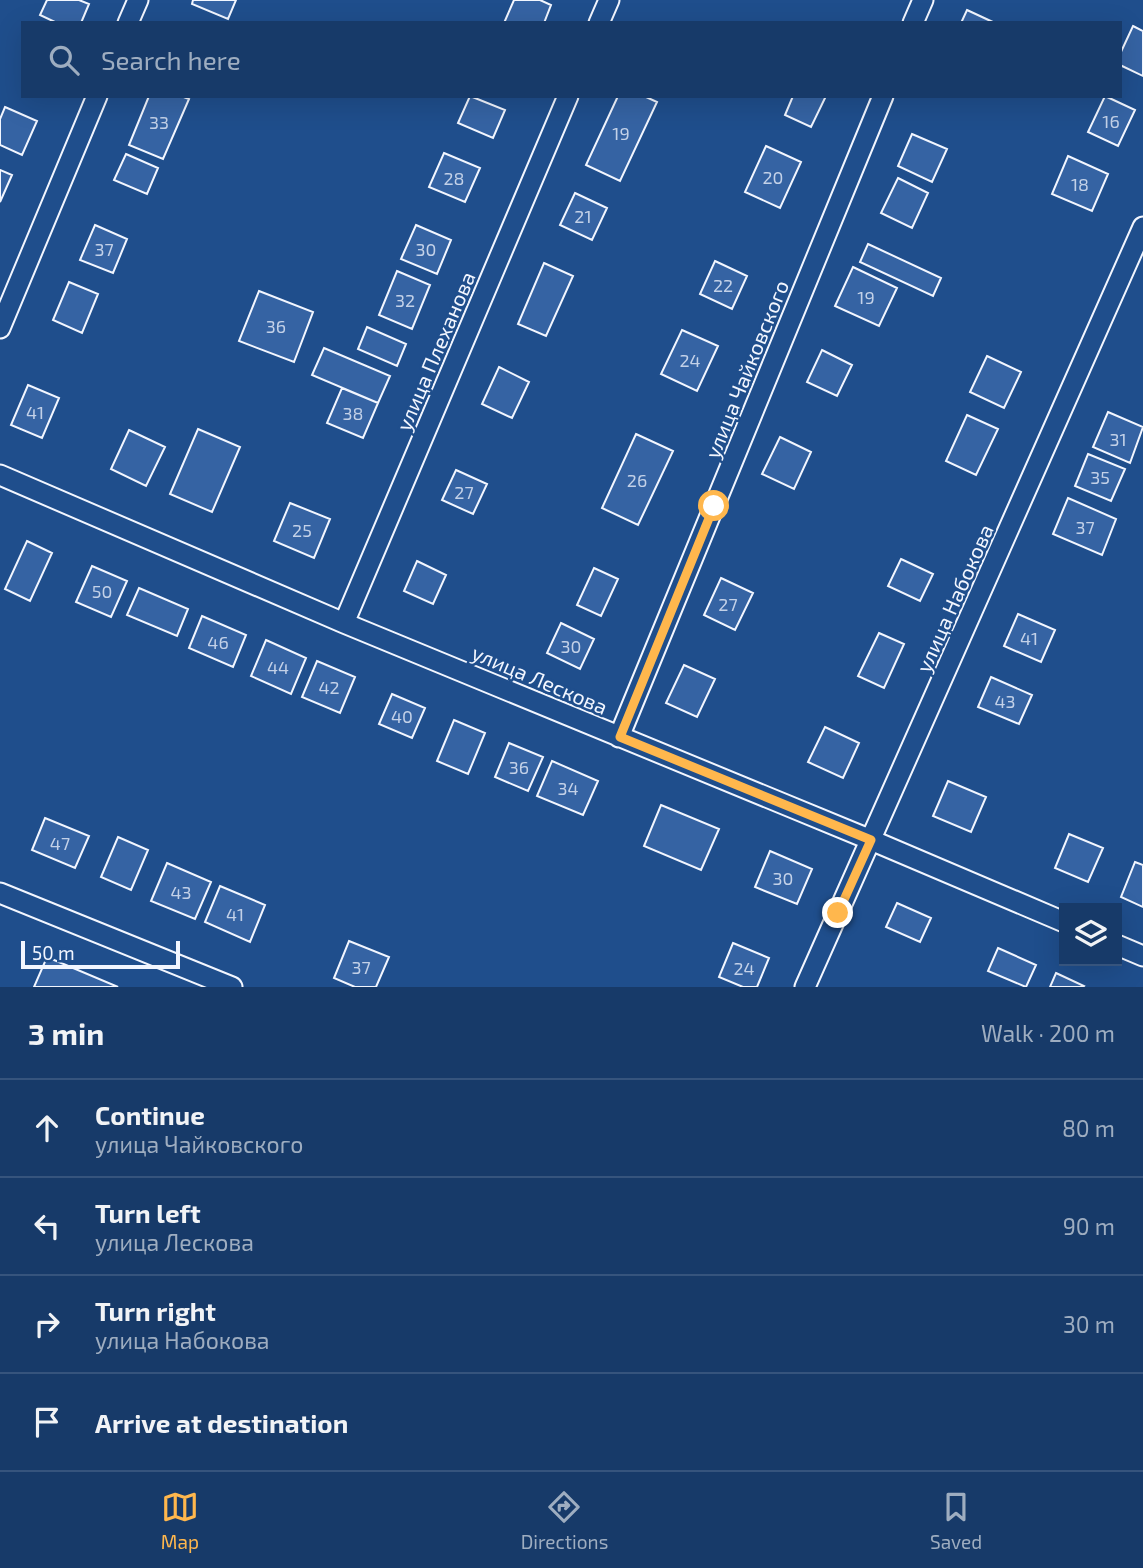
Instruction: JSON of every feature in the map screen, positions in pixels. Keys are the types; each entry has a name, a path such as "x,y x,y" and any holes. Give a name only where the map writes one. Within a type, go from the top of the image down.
{"street":[{"path":"129,21 138,0"},
{"path":"600,21 609,0"},
{"path":"915,21 923,0"},
{"path":"0,328 96,98"},
{"name":"улица Плеханова","path":"344,623 567,98"},
{"name":"улица Чайковского","path":"620,737 882,98"},
{"name":"улица Набокова","path":"805,987 1143,227"},
{"name":"улица Лескова","path":"0,475 344,623 1059,920"},
{"path":"0,893 232,987"},
{"path":"1122,947 1143,956"}],"building":[{"path":"47,0 79,0 89,4 82,21 53,21 40,15"},
{"path":"193,0 236,0 228,19 192,4"},
{"path":"514,0 540,0 551,5 545,21 505,21"},
{"path":"967,10 991,21 962,21"},
{"path":"1133,26 1143,31 1143,76 1122,66 1122,50"},
{"path":"148,98 189,99 163,159 129,145"},
{"path":"469,98 505,110 493,138 458,123"},
{"path":"617,98 648,98 657,102 620,181 586,165"},
{"path":"792,98 825,98 811,127 785,115"},
{"path":"1104,98 1135,110 1118,146 1088,132"},
{"path":"5,107 37,121 22,155 0,145 0,119"},
{"path":"912,134 947,149 932,182 898,166"},
{"path":"766,146 801,162 780,208 745,192"},
{"path":"444,153 480,168 465,202 429,187"},
{"path":"126,154 158,168 147,194 114,180"},
{"path":"1068,156 1108,174 1092,211 1052,194"},
{"path":"0,170 12,175 0,202"},
{"path":"898,178 928,193 912,228 881,213"},
{"path":"575,193 607,208 592,240 560,225"},
{"path":"95,225 127,239 113,273 80,260"},
{"path":"416,225 451,240 437,274 401,259"},
{"path":"868,244 941,278 933,296 860,262"},
{"path":"715,261 747,276 732,309 700,294"},
{"path":"544,263 573,276 546,336 518,324"},
{"path":"853,267 897,288 879,326 835,306"},
{"path":"397,271 430,285 412,329 379,315"},
{"path":"69,282 98,294 82,333 53,320"},
{"path":"259,291 313,312 294,362 239,341"},
{"path":"367,327 406,344 397,366 358,349"},
{"path":"682,330 718,346 697,391 661,374"},
{"path":"324,348 390,376 378,403 312,375"},
{"path":"822,350 852,365 837,396 807,382"},
{"path":"987,356 1021,372 1004,408 970,392"},
{"path":"499,367 529,382 512,418 482,404"},
{"path":"28,385 59,398 42,438 11,425"},
{"path":"342,388 378,403 363,438 327,423"},
{"path":"1108,412 1143,427 1130,463 1093,447"},
{"path":"967,415 998,429 976,475 946,461"},
{"path":"198,429 240,447 212,512 170,494"},
{"path":"129,430 165,447 146,486 111,469"},
{"path":"636,434 673,451 638,525 602,508"},
{"path":"780,437 811,452 794,489 762,474"},
{"path":"1088,454 1125,469 1111,501 1075,486"},
{"path":"456,470 487,484 473,514 442,500"},
{"path":"1068,498 1116,519 1102,555 1053,534"},
{"path":"290,503 330,519 314,558 274,541"},
{"path":"27,541 52,553 30,601 5,589"},
{"path":"901,559 933,574 920,601 888,586"},
{"path":"417,561 446,575 433,604 404,591"},
{"path":"92,566 127,581 111,617 76,602"},
{"path":"594,568 618,579 601,616 577,605"},
{"path":"721,578 753,593 735,630 704,615"},
{"path":"139,588 188,609 177,636 127,615"},
{"path":"1018,614 1055,630 1041,662 1004,646"},
{"path":"202,616 246,635 233,667 189,648"},
{"path":"561,623 594,639 580,669 547,653"},
{"path":"879,633 904,644 884,688 858,676"},
{"path":"266,640 306,658 291,694 251,676"},
{"path":"317,661 355,677 340,713 302,697"},
{"path":"684,665 715,679 697,717 666,703"},
{"path":"991,677 1032,695 1019,724 978,707"},
{"path":"392,694 425,708 412,738 379,724"},
{"path":"454,720 485,733 468,774 437,761"},
{"path":"825,727 859,743 843,778 808,762"},
{"path":"509,743 543,757 528,791 495,777"},
{"path":"552,761 598,781 583,815 537,796"},
{"path":"948,781 986,797 971,832 933,816"},
{"path":"661,805 719,829 701,870 644,846"},
{"path":"45,818 89,836 75,868 32,850"},
{"path":"1069,834 1103,848 1088,882 1055,868"},
{"path":"118,837 148,850 131,890 101,877"},
{"path":"770,851 812,869 797,904 755,887"},
{"path":"1135,862 1143,865 1143,907 1121,897"},
{"path":"167,863 211,882 195,919 151,901"},
{"path":"220,886 265,905 250,942 205,922"},
{"path":"897,903 931,918 920,942 886,927"},
{"path":"349,941 389,957 376,987 355,987 334,978"},
{"path":"733,943 769,958 757,987 743,987 719,977"},
{"path":"998,948 1036,965 1026,987 988,971"},
{"path":"47,957 118,987 34,987"},
{"path":"1056,973 1084,986 1050,987"}],"route":[{"path":"714,506 620,737 871,840 838,913"}]}
